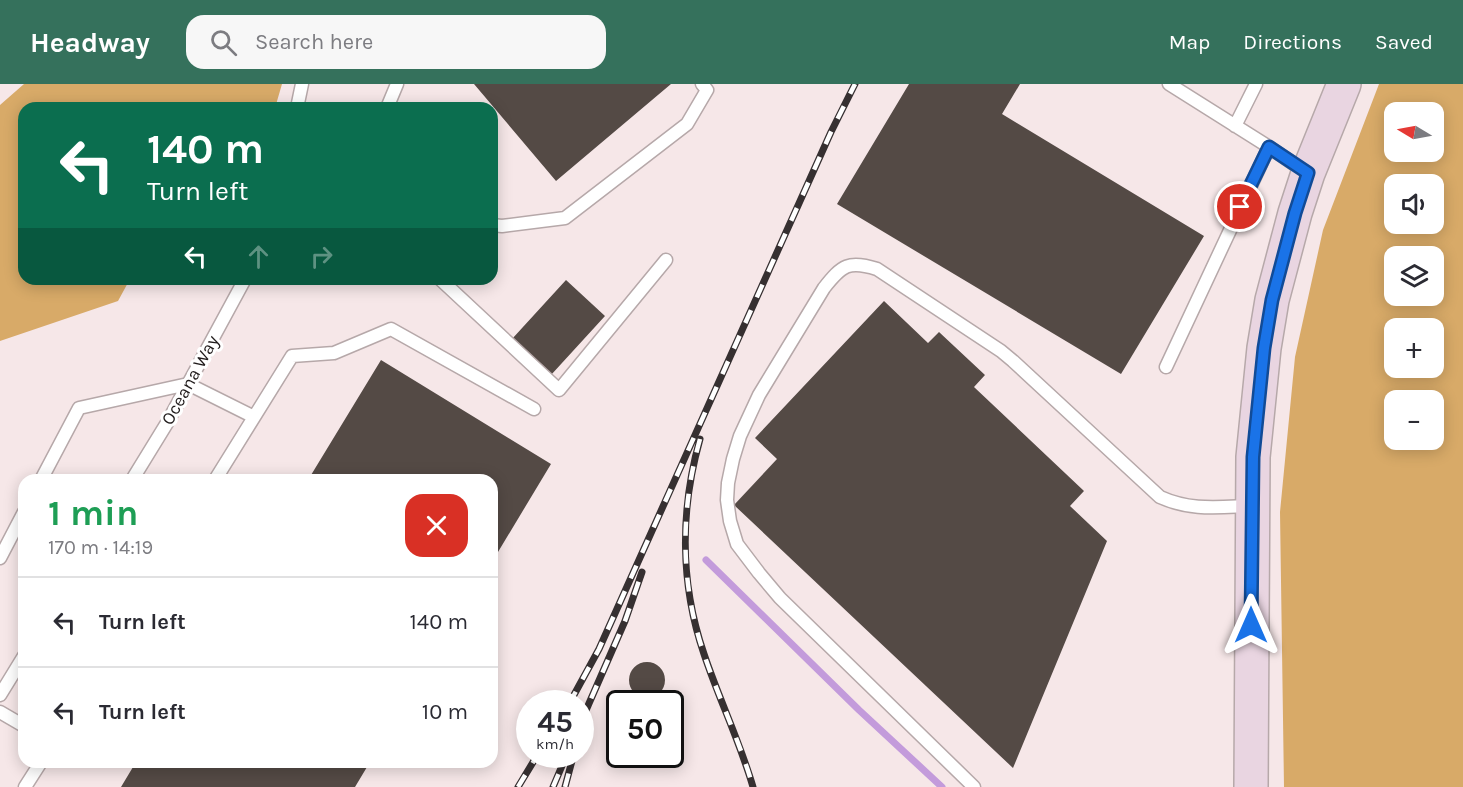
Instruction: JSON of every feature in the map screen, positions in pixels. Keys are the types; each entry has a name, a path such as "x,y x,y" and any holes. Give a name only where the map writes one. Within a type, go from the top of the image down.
{"main road":[{"path":"1251,787 1253,457 1264,348 1270,309 1295,213 1308,173 1344,84"}],"lane":[{"path":"298,102 302,84"},
{"path":"390,102 397,84"},
{"path":"498,226 565,218 687,124 707,90 702,84"},
{"path":"1169,84 1308,173"},
{"path":"1235,126 1256,84"},
{"path":"1166,367 1269,147"},
{"path":"446,285 559,390 666,260"},
{"path":"974,787 780,598 737,544 730,521 727,500 728,483 740,436 759,395 824,288 836,273 855,264 877,270 1001,351 1160,497 1175,504 1197,507 1252,506"},
{"name":"Oceana Way","path":"136,474 167,423 242,285"},
{"path":"219,474 292,357 334,353 391,328 534,409"},
{"path":"44,474 79,408 188,384 254,417"},
{"path":"0,558 18,524"},
{"path":"0,695 18,666"},
{"path":"0,712 18,722"},
{"path":"25,787 37,768"}],"shaded area":[{"path":"24,84 282,84 277,102 18,102 18,285 127,285 118,301 0,341 0,105"},
{"path":"1379,84 1463,84 1463,787 1284,787 1280,512 1295,357 1323,230"}],"building":[{"path":"474,84 671,84 556,181 498,112 498,102 489,102"},
{"path":"909,84 1020,84 1002,114 1204,236 1121,374 837,204"},
{"path":"566,280 605,316 551,375 512,339"},
{"path":"884,301 928,343 939,332 985,375 974,387 1084,491 1070,506 1107,541 1013,768 734,505 777,459 755,438"},
{"path":"381,360 551,464 498,552 498,474 312,474"},
{"path":"640,663 654,663 664,673 665,680 662,690 632,690 630,687 630,673"},
{"path":"132,768 366,768 355,787 121,787"}],"waterway":[{"path":"706,560 859,710 942,787"}],"railway":[{"path":"577,690 599,649 831,132 855,84"},
{"path":"700,439 693,466 686,520 690,601 704,654 753,787"},
{"path":"594,692 625,621 642,572"},
{"path":"518,787 530,768"},
{"path":"553,787 561,768"},
{"path":"565,787 570,768"}],"route":[{"path":"1240,207 1269,147 1308,173 1272,300 1264,348 1253,457 1251,625"}]}
